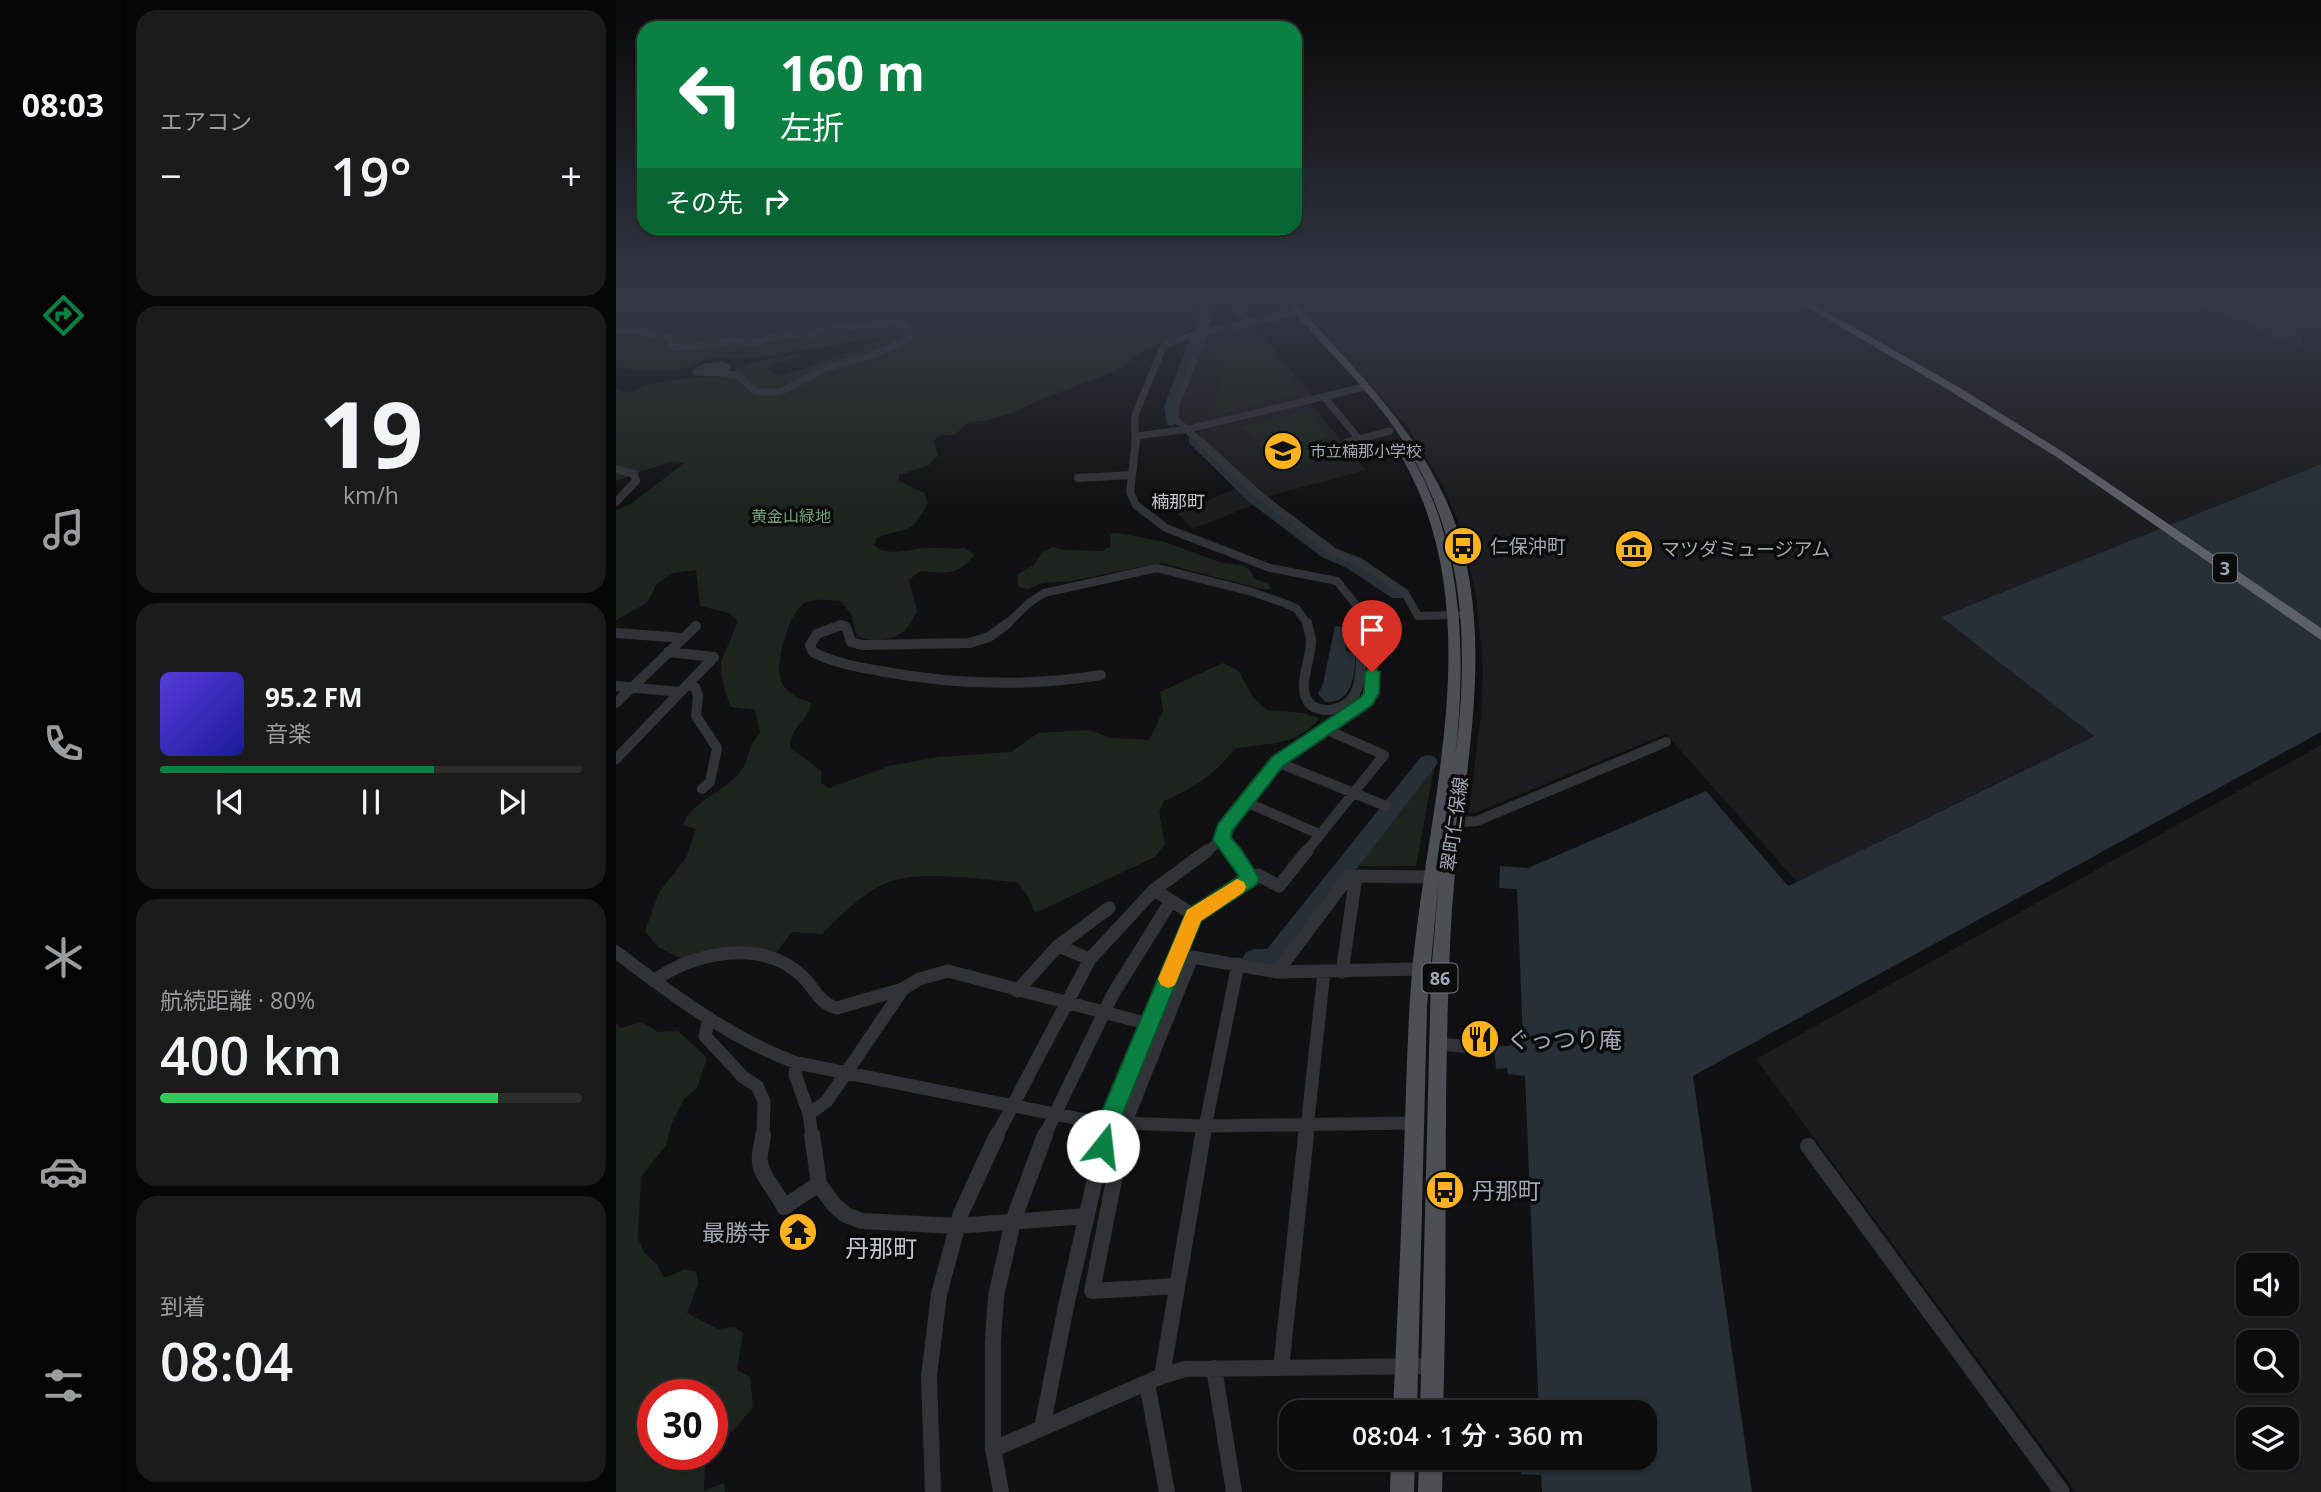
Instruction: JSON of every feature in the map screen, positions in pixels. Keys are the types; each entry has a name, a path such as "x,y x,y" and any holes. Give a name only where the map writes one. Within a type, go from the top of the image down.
{"highway":[{"name":"3","path":"1911,365 2134,499 2321,635"},
{"name":"3","path":"1923,365 1979,397 2321,623"}],"main road":[{"name":"翠町仁保線","path":"1339,365 1360,388 1390,431 1440,519"},
{"name":"翠町仁保線","path":"1360,388 1391,416 1416,452 1433,484 1443,550 1461,615 1455,699 1454,766 1446,823 1432,1400"},
{"name":"翠町仁保線","path":"1405,1400 1421,969 1429,877 1446,823"},
{"path":"1402,1492 1403,1470"},
{"path":"1430,1492 1431,1470"}],"street":[{"path":"720,373 739,376 749,389 761,394 787,390 824,369 840,365"},
{"path":"933,1492 929,1376 939,1294 957,1226 1010,1106 1065,1003 1090,959 1154,890 1222,840 1224,828 1277,762 1327,730 1366,701 1371,693 1374,629 1337,581 1270,568 1166,528 1136,505 1130,492 1136,436 1135,415 1156,365"},
{"path":"1190,365 1176,406 1177,419 1259,496 1334,552 1360,562 1405,593 1418,616 1461,615"},
{"path":"1136,436 1189,429 1360,388"},
{"path":"1324,397 1359,439"},
{"path":"1346,443 1390,431"},
{"path":"616,469 634,474 636,481 616,502"},
{"path":"1078,478 1131,475"},
{"path":"1101,675 1064,682 1006,686 921,679 834,662 813,652 810,645 817,634 841,625 846,627 851,642 855,645 923,642 955,646 972,643 991,636 1005,626 1020,608 1044,593 1157,568 1167,569 1249,591 1297,609 1307,621 1311,640 1304,695 1313,708 1323,711 1337,708 1353,697 1359,688 1361,634 1374,629"},
{"path":"616,634 627,624"},
{"path":"616,703 696,626"},
{"path":"616,634 683,638"},
{"path":"618,753 714,657 668,652"},
{"path":"616,686 695,687 698,695 696,716 717,748 710,782 702,789"},
{"path":"1042,1428 1108,1123 1194,915 1258,875 1279,886 1384,755 1327,730"},
{"path":"1446,823 1477,821 1666,742"},
{"path":"1277,762 1386,806"},
{"path":"1246,802 1319,834"},
{"path":"1222,840 1235,854 1250,878"},
{"path":"1277,972 1349,876 1429,877"},
{"path":"1342,972 1356,876"},
{"path":"1154,890 1194,915"},
{"path":"1001,1492 997,1482 994,1449 993,1346 998,1283 1012,1223 1032,1162 1103,1013 1148,931 1171,901"},
{"path":"1017,991 1058,946 1109,908"},
{"path":"1058,946 1090,959"},
{"path":"616,952 654,981 761,1051 797,1063 1053,1115 1125,1125 1438,1124"},
{"path":"654,981 673,967 711,956 758,956 793,968 831,1008 903,989 919,979 947,971 1150,1024"},
{"path":"1177,1286 1092,1291 1125,1125 1192,957 1277,972 1421,969"},
{"path":"1162,1491 1154,1379 1177,1286 1205,1126 1238,964"},
{"path":"1282,1367 1324,972"},
{"path":"809,1114 827,1101 903,989"},
{"path":"709,1018 705,1036 743,1077 757,1086 764,1101 763,1140 759,1161 762,1174 777,1191 784,1207 820,1184"},
{"path":"1439,1044 1472,1047"},
{"path":"797,1063 797,1085 809,1114 820,1184 834,1205 846,1215 862,1221 957,1226 1086,1216"},
{"path":"1808,1146 2062,1492"},
{"path":"994,1449 1154,1379 1185,1369 1433,1366"},
{"path":"1214,1368 1234,1492"}],"shaded area":[{"path":"1194,365 1287,365 1313,397 1188,426 1180,420 1179,406"},
{"path":"1352,365 2321,365 2321,464 1941,617 2095,735 1797,882 1666,734 1475,813 1469,812 1481,714 1483,669 1477,601 1461,528 1441,482 1407,426"},
{"name":"市立楠那小学校","path":"1310,403 1366,470 1266,497 1196,432"},
{"path":"2321,464 2321,732 1693,1076 1752,1492 1542,1492 1541,1475 1521,1474 1521,1470 1657,1470 1657,1400 1538,1400 1525,1076 1508,1074 1507,1068 1496,1069 1494,1046 1510,1046 1510,1040 1523,1039 1517,889 1499,888 1500,866 1528,868 1706,791 1788,886 2094,736 1941,617"},
{"path":"1238,488 1253,505 1193,529 1177,513"},
{"path":"1335,626 1353,628 1345,642 1346,651 1356,654 1354,671 1347,693 1334,701 1325,702 1318,694 1323,684"},
{"path":"2321,745 2321,1492 2076,1492 1756,1059"}],"green space":[{"name":"黄金山緑地","path":"616,365 693,365 674,371 637,371 616,367"},
{"name":"黄金山緑地","path":"747,365 770,365 768,368 773,373 784,375 814,365 1125,365 1116,371 1018,411 989,420 967,423 955,435 941,435 933,441 938,455 929,465 899,475 899,481 924,493 928,502 913,525 877,538 874,545 894,552 923,548 965,548 974,555 956,570 920,571 909,580 917,611 900,634 875,640 857,636 851,614 841,601 812,601 803,604 798,610 792,619 781,652 781,681 793,695 811,703 807,715 793,733 790,747 821,771 821,783 829,788 889,766 939,757 1011,752 1038,733 1090,730 1110,738 1149,740 1163,711 1160,692 1223,663 1239,671 1252,696 1267,710 1303,713 1319,718 1303,734 1282,742 1235,748 1204,779 1164,801 1159,812 1165,844 1155,857 1035,913 1028,896 1017,882 951,876 916,877 886,883 869,892 822,934 792,932 775,954 683,959 658,947 645,931 659,892 686,858 696,829 683,825 694,809 740,772 760,733 755,710 731,707 722,680 721,663 737,621 729,613 700,606 696,570 672,573 656,585 647,603 616,620 616,510 631,504 684,463 669,462 616,481 616,387 629,392 655,383 700,377 718,378"},
{"path":"1281,365 1300,390 1295,396 1212,416 1223,366 1212,366"},
{"path":"1308,410 1329,437 1319,440 1328,453 1312,457 1315,463 1284,472 1241,427"},
{"path":"1118,533 1165,542 1222,563 1242,565 1249,569 1255,579 1269,584 1271,589 1266,590 1161,563 1071,581 1042,583 1028,589 1018,587 1018,574 1034,565 1042,552 1053,547 1102,551 1111,546 1110,534"},
{"path":"1432,763 1435,763 1416,866 1361,866 1357,863"},
{"path":"642,1022 658,1032 678,1031 707,1058 697,1088 684,1099 672,1123 666,1145 641,1177 638,1238 644,1252 657,1265 664,1278 685,1269 696,1272 698,1284 687,1313 718,1329 735,1327 743,1333 737,1370 750,1377 753,1407 728,1434 728,1379 637,1379 637,1470 705,1470 704,1491 724,1483 725,1492 616,1492 616,1023 620,1028"}],"waterway":[{"path":"1172,422 1170,406 1186,365"},
{"path":"1194,440 1254,499 1328,554 1353,565 1398,594"},
{"path":"1254,959 1273,960 1428,762"}],"slow traffic":[{"path":"1168,979 1194,915 1237,887"}],"place":[{"name":"市立楠那小学校","path":"1283,451"},
{"name":"仁保沖町","path":"1463,546"},
{"name":"マツダミュージアム","path":"1634,549"},
{"name":"ぐっつり庵","path":"1480,1039"},
{"name":"丹那町","path":"1445,1190"},
{"name":"最勝寺","path":"798,1232"}],"district":[{"name":"楠那町","path":"1178,501"},
{"name":"丹那町","path":"881,1247"}],"route":[{"path":"1103,1146 1108,1123 1194,915 1250,878 1235,854 1222,840 1224,828 1277,762 1348,716 1366,701 1371,693 1372,672"}]}
